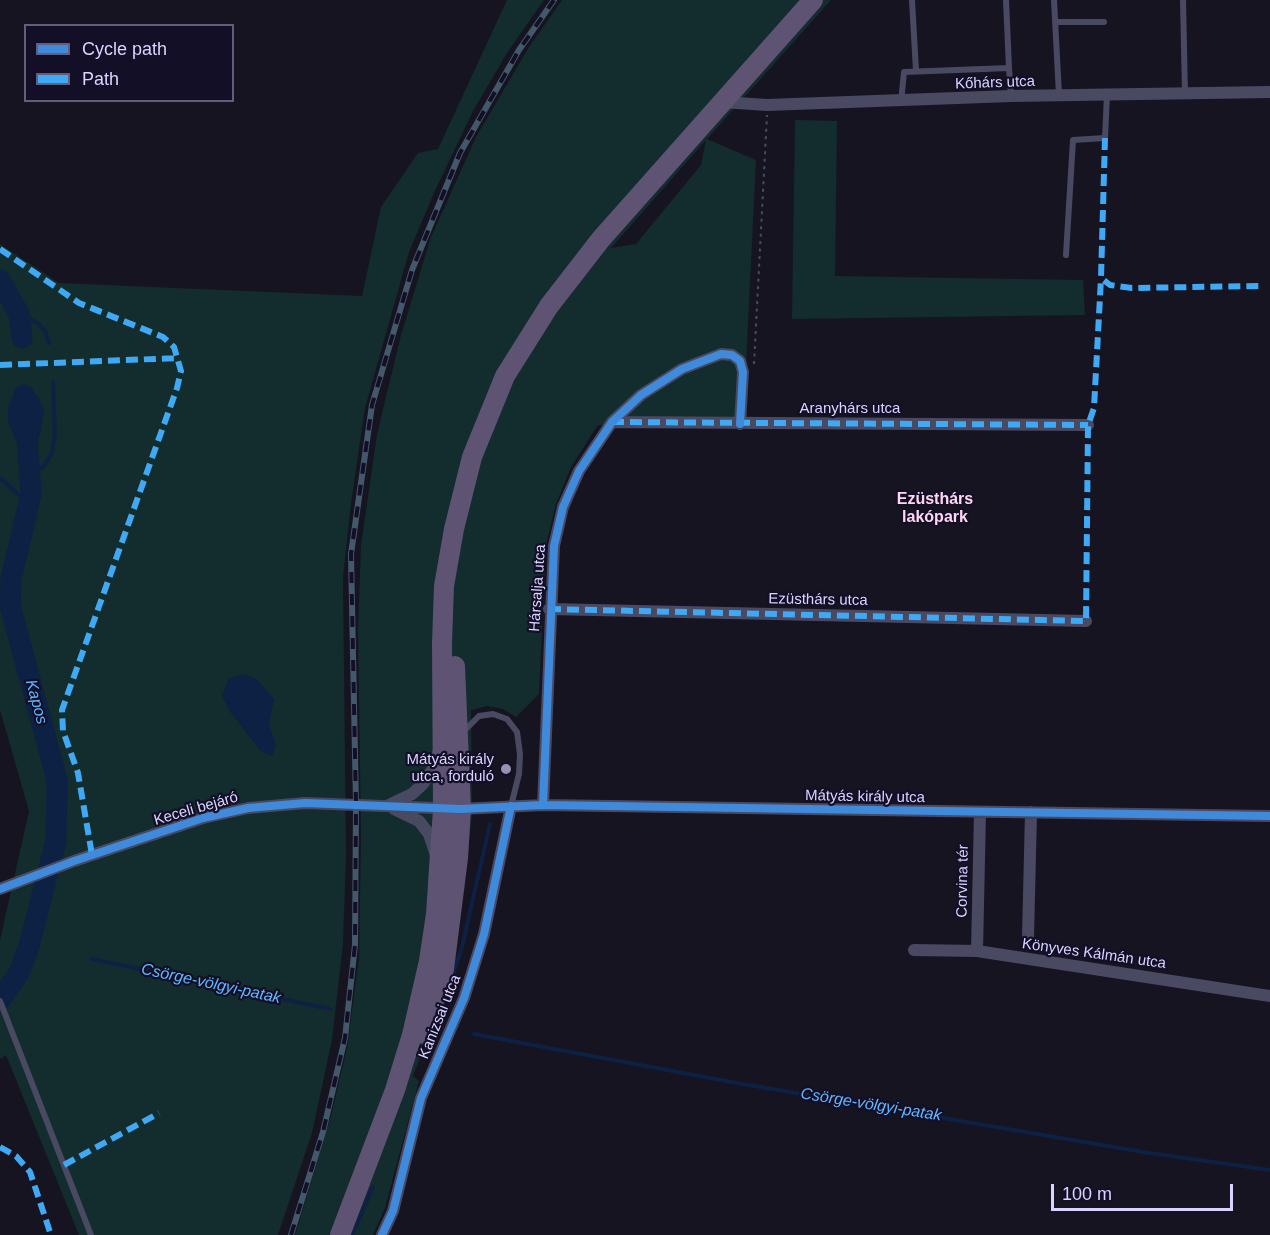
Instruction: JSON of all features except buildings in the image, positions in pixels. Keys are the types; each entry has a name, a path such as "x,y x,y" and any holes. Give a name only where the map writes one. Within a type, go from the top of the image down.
{"main road":[{"path":"361,1183 412,1068 440,986 454,895 444,586 454,529 472,457 506,376 549,306 601,239 813,0"},
{"path":"340,1235 395,1090 422,998 436,914 439,870 452,809"}],"street":[{"name":"Kőhárs utca","path":"722,102 767,105 901,102 1011,96 1270,92"},
{"name":"Hársalja utca","path":"543,805 549,609 554,546 563,507 579,471 612,422 641,395 674,374 721,354 732,355 740,361 743,372 740,424"},
{"name":"Aranyhárs utca","path":"612,422 1088,425"},
{"name":"Ezüsthárs utca","path":"549,609 1086,621"},
{"path":"387,806 412,794 423,784 450,741"},
{"name":"Keceli bejáró","path":"0,889 74,861 203,818 248,808 305,803 452,809"},
{"name":"Mátyás király utca","path":"452,809 543,805 1270,816"},
{"path":"387,806 419,821 429,834 439,870"},
{"name":"Kanizsai utca","path":"382,1235 393,1211 421,1098 464,998 484,934 511,806"},
{"name":"Corvina tér","path":"977,951 980,812"},
{"path":"1028,937 1031,812"},
{"name":"Könyves Kálmán utca","path":"914,950 977,951 1270,996"}],"lane":[{"path":"912,0 916,71"},
{"path":"1006,0 1011,96"},
{"path":"1054,0 1059,95"},
{"path":"1183,0 1185,94"},
{"path":"1055,22 1104,22"},
{"path":"901,102 904,72 1009,68"},
{"path":"1066,255 1073,140 1105,138 1107,94"},
{"path":"450,741 479,716 493,714 507,719 517,732 520,754 519,774 511,806"},
{"path":"0,1001 91,1235"}],"path":[{"path":"754,366 767,105"}],"green space":[{"path":"507,0 544,0 507,53 473,111 434,193 409,252 365,408 343,578 346,855 343,944 332,1040 312,1133 278,1235 79,1235 6,1055 0,1059 0,940 29,811 0,710 0,244 59,283 362,296 381,207 418,153 438,149","holes":["222,695 274,699 261,751 230,711"]},
{"path":"562,0 831,0 707,139 756,160 743,427 598,425 571,467 556,504 546,545 539,694 516,717 503,709 487,706 471,710 472,814 466,869 442,1001 413,1076 419,1081 385,1208 373,1235 295,1235 331,1116 347,1048 359,958 361,836 358,629 361,545 377,434 401,335 431,237 476,137 529,47","holes":["706,140 701,165 636,244 611,248"]},
{"path":"795,120 837,121 835,276 1083,280 1085,315 792,319"}],"water":[{"path":"16,308 24,314 32,330 30,338 11,338 12,317"},
{"path":"13,395 37,395 44,410 40,434 34,449 34,470 30,474 23,473 22,454 8,422 8,408"},
{"path":"244,674 257,679 274,699 269,724 276,746 272,756 261,751 230,711 222,695 229,678"}],"waterway":[{"name":"Kapos","path":"0,280 19,314 22,338"},
{"path":"22,315 39,324 46,333 49,343"},
{"path":"30,474 43,467 52,453 55,435 53,382"},
{"name":"Kapos","path":"0,1000 19,973 29,946 56,841 57,780 10,605 11,579 31,494 24,395"},
{"path":"0,478 29,504"},
{"path":"441,1011 462,947 490,824"},
{"name":"Csörge-völgyi-patak","path":"29,946 36,948"},
{"name":"Csörge-völgyi-patak","path":"92,959 330,1009"},
{"name":"Csörge-völgyi-patak","path":"474,1034 737,1083 1143,1152 1270,1170"},
{"path":"352,1235 373,1187"}],"railway":[{"path":"291,1235 323,1132 345,1038 355,945 356,804 351,554 372,405 412,270 460,153 519,50 554,0"}],"marked path":[{"path":"1105,138 1101,278 1110,285 1132,288 1259,286"},
{"path":"0,249 79,303 163,337 174,347 181,371 177,388 62,710 63,731 78,773 92,855"},
{"path":"549,609 1086,621 1088,425 1094,408 1101,278"},
{"path":"0,365 179,358"},
{"path":"612,422 1088,425"},
{"path":"64,1165 159,1113"},
{"path":"0,1147 16,1156 30,1172 51,1235"}],"cycle path":[{"path":"543,805 554,546 563,507 579,471 612,422 641,395 682,369 721,354 732,355 740,361 743,372 740,424"},
{"path":"0,889 74,861 203,818 248,808 305,803 461,809 543,805 1270,816"},
{"path":"382,1235 393,1211 421,1098 464,998 484,934 511,806"}],"place":[{"name":"Mátyás király utca, forduló","path":"506,769"}],"district":[{"name":"Ezüsthárs lakópark","path":"935,509"}]}
